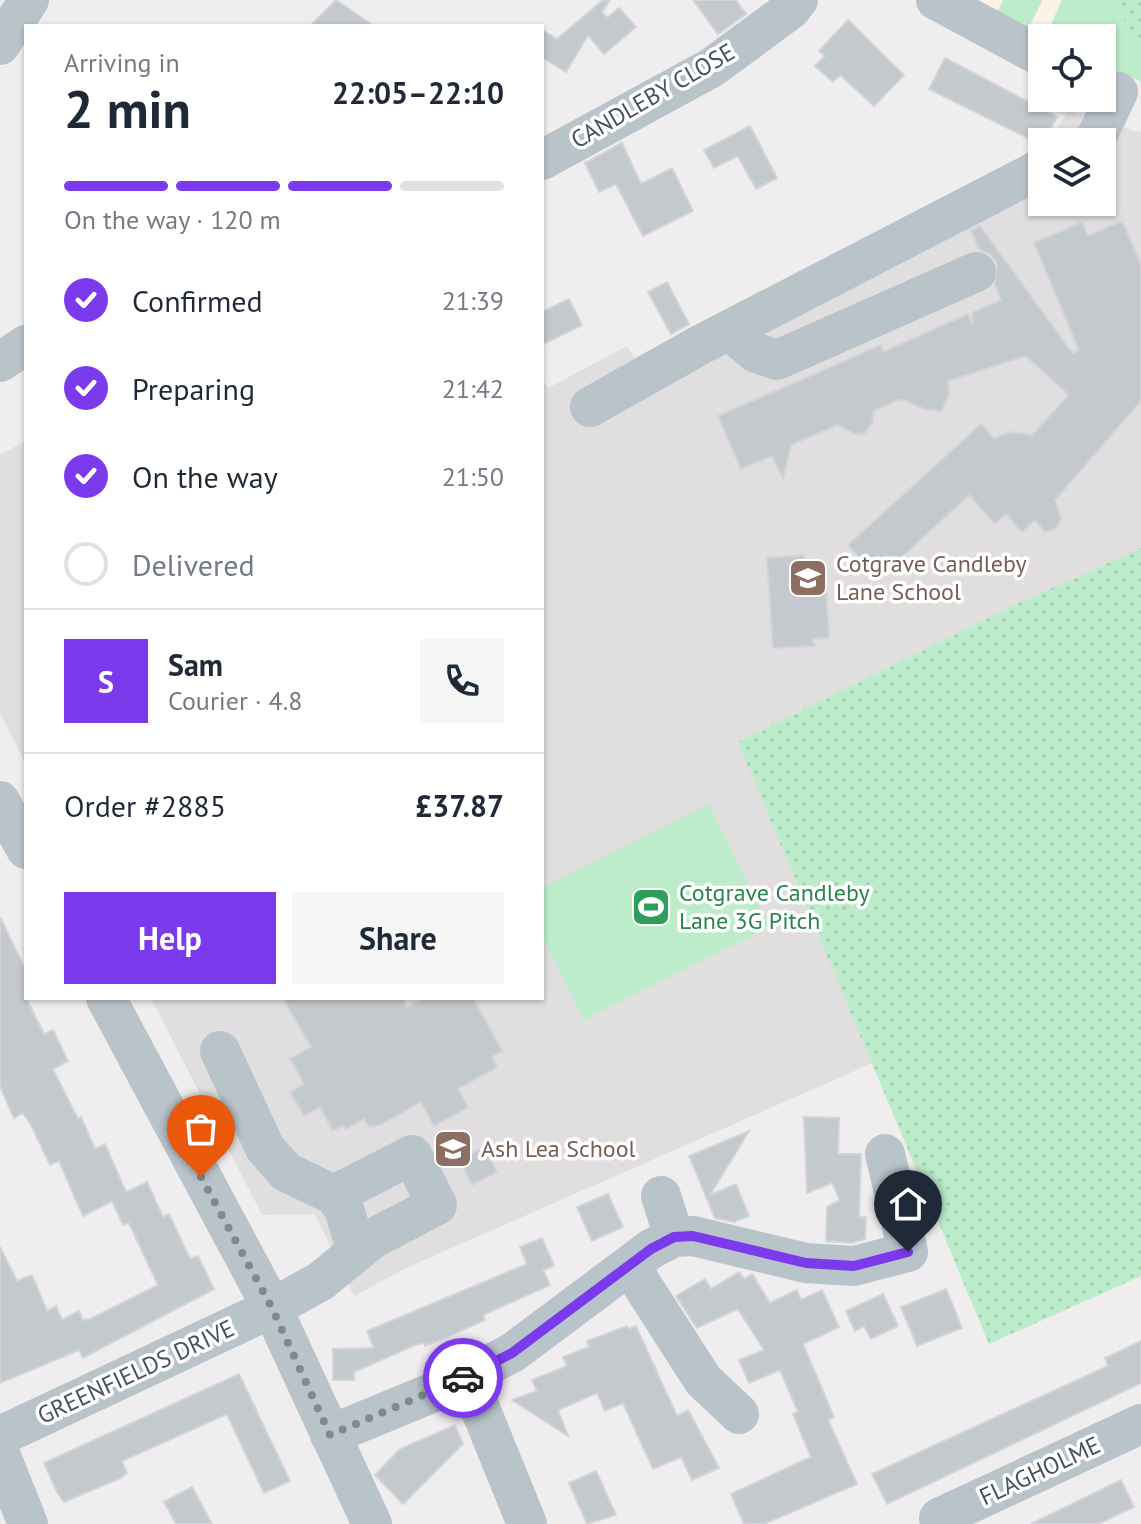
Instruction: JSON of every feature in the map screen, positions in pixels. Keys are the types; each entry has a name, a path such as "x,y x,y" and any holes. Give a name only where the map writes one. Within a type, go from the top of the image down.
{"street":[{"path":"0,45 29,0"},
{"name":"CANDLEBY CLOSE","path":"544,159 711,68 790,10 798,0"},
{"path":"936,0 980,11 1028,47"},
{"path":"1101,128 1120,92"},
{"path":"590,407 729,330 1028,175"},
{"path":"885,248 907,302"},
{"path":"729,330 756,353 777,360 976,272"},
{"path":"0,362 24,346"},
{"path":"2,808 24,846"},
{"path":"107,1000 272,1308 372,1524"},
{"path":"220,1051 265,1148 286,1172 334,1195 344,1209 357,1252"},
{"path":"330,1435 467,1376 512,1353 674,1237 693,1236 806,1263 854,1266 908,1252 885,1154"},
{"name":"GREENFIELDS DRIVE","path":"0,1436 272,1308 321,1281 372,1239 437,1205 412,1155 334,1195"},
{"path":"661,1196 674,1237"},
{"path":"630,1266 703,1380 739,1414"},
{"path":"467,1376 527,1524"},
{"name":"FLAGHOLME","path":"936,1522 1141,1424"},
{"path":"0,1454 28,1524"}],"shaded area":[{"path":"976,0 1062,0 1051,24 1028,24 1028,29"},
{"name":"Cotgrave Candleby Lane School","path":"1067,112 1074,112 1141,133 1141,548 1008,608 738,742 875,1062 406,1268 354,1296 315,1214 262,1215 152,1000 544,1000 544,382 548,388 627,346 634,358 1028,159 1028,216 1116,216 1116,128 1057,128"},
{"path":"24,441 24,761 0,712 0,455"}],"green space":[{"path":"1003,0 1042,0 1028,29 997,12"},
{"path":"1062,0 1122,0 1141,31 1141,81 1116,71 1116,24 1051,24"},
{"path":"1113,0 1141,0 1141,40 1138,42"},
{"path":"1141,548 1141,1276 989,1344 738,742 1008,608"},
{"name":"Cotgrave Candleby Lane 3G Pitch","path":"709,804 770,927 584,1020 544,940 544,887"}],"building":[{"path":"336,0 371,24 312,24"},
{"path":"603,0 610,0 602,12 607,18 619,8 636,27 604,54 588,35 566,72 544,58 544,31 557,39"},
{"path":"693,0 736,0 746,14 718,34"},
{"path":"848,20 904,75 874,106 840,75 833,82 815,66 825,56 819,51"},
{"path":"945,58 1028,102 1028,112 1048,112 1057,117 1051,128 1028,128 1028,138 929,89"},
{"path":"750,126 777,178 756,189 738,156 714,168 704,150"},
{"path":"622,143 641,184 672,168 693,211 643,236 616,184 599,192 585,163"},
{"path":"1122,221 1141,264 1141,401 1055,500 1061,519 1056,529 1045,532 1035,520 1022,532 1006,514 995,524 969,495 878,579 848,545 981,424 994,438 1011,432 1032,435 1069,395 1026,356 948,381 949,395 942,411 924,409 901,399 874,410 872,423 865,433 855,434 837,425 791,445 783,479 772,456 741,469 718,416 881,345 883,352 968,314 972,323 973,312 1001,300 995,285 997,263 990,254 979,249 971,231 980,226 1073,354 1079,350 1034,243 1082,222 1088,236"},
{"path":"667,282 689,324 671,334 648,292"},
{"path":"569,299 582,325 544,344 544,311"},
{"path":"804,555 806,584 825,566 829,638 812,639 815,646 773,648 767,558"},
{"path":"0,917 24,967 24,1000 27,1000 44,1034 53,1030 68,1061 53,1069 78,1119 81,1117 95,1149 105,1144 126,1192 147,1182 163,1217 169,1214 190,1259 198,1256 214,1289 83,1358 79,1350 0,1383 0,1247 17,1281 32,1275 47,1311 56,1306 62,1320 79,1311 83,1320 90,1319 158,1285 129,1223 123,1225 112,1201 83,1216 59,1161 50,1165 31,1125 23,1113 14,1118 0,1086"},
{"path":"284,1000 403,1000 407,1007 420,1000 474,1000 502,1051 492,1057 497,1067 458,1089 468,1107 434,1126 421,1102 380,1125 369,1127 364,1119 346,1129 343,1125 333,1131 320,1107 304,1116 290,1092 304,1084 290,1059 311,1047"},
{"path":"804,1117 839,1118 838,1154 861,1154 859,1217 866,1217 865,1239 852,1243 826,1241 827,1207 840,1200 832,1183 807,1193"},
{"path":"749,1131 710,1195 736,1184 749,1216 734,1222 715,1218 689,1156"},
{"path":"484,1147 497,1172 472,1185 460,1160"},
{"path":"608,1194 623,1227 592,1241 577,1207"},
{"path":"542,1238 554,1266 543,1270 550,1285 483,1315 485,1320 447,1337 425,1346 424,1343 415,1345 354,1372 354,1380 333,1380 333,1349 374,1348 367,1331 527,1264 520,1247"},
{"path":"739,1272 744,1279 752,1274 770,1303 797,1290 801,1300 822,1290 839,1327 803,1344 834,1417 828,1420 857,1484 764,1524 744,1524 731,1494 811,1457 793,1414 798,1412 780,1370 749,1383 739,1360 764,1350 738,1309 697,1328 676,1296 705,1279 711,1289"},
{"path":"946,1289 962,1328 917,1346 901,1307"},
{"path":"883,1294 898,1326 871,1339 864,1326 855,1331 846,1311"},
{"path":"627,1326 629,1329 636,1326 677,1416 688,1410 719,1468 692,1480 681,1457 653,1469 623,1403 605,1411 597,1393 558,1410 568,1436 512,1400 537,1391 532,1380 567,1366 563,1357 589,1347 587,1341"},
{"path":"1141,1341 1141,1383 887,1504 872,1474 1108,1366 1105,1358"},
{"path":"239,1374 290,1481 264,1493 227,1414 122,1461 127,1473 121,1478 64,1502 57,1492 44,1463"},
{"path":"455,1425 463,1444 403,1504 375,1475 400,1449"},
{"path":"596,1471 616,1515 587,1524 569,1483"},
{"path":"1121,1480 1134,1507 1098,1524 1031,1524"},
{"path":"192,1487 212,1524 176,1524 164,1502"}],"way so far":[{"path":"201,1177 272,1308 330,1435 463,1378"}],"place":[{"name":"Cotgrave Candleby Lane School","path":"808,578"},
{"name":"Cotgrave Candleby Lane 3G Pitch","path":"651,907"},
{"name":"Ash Lea School","path":"453,1149"}],"route":[{"path":"463,1378 512,1353 651,1249 674,1237 693,1236 806,1263 854,1266 908,1252"}]}
